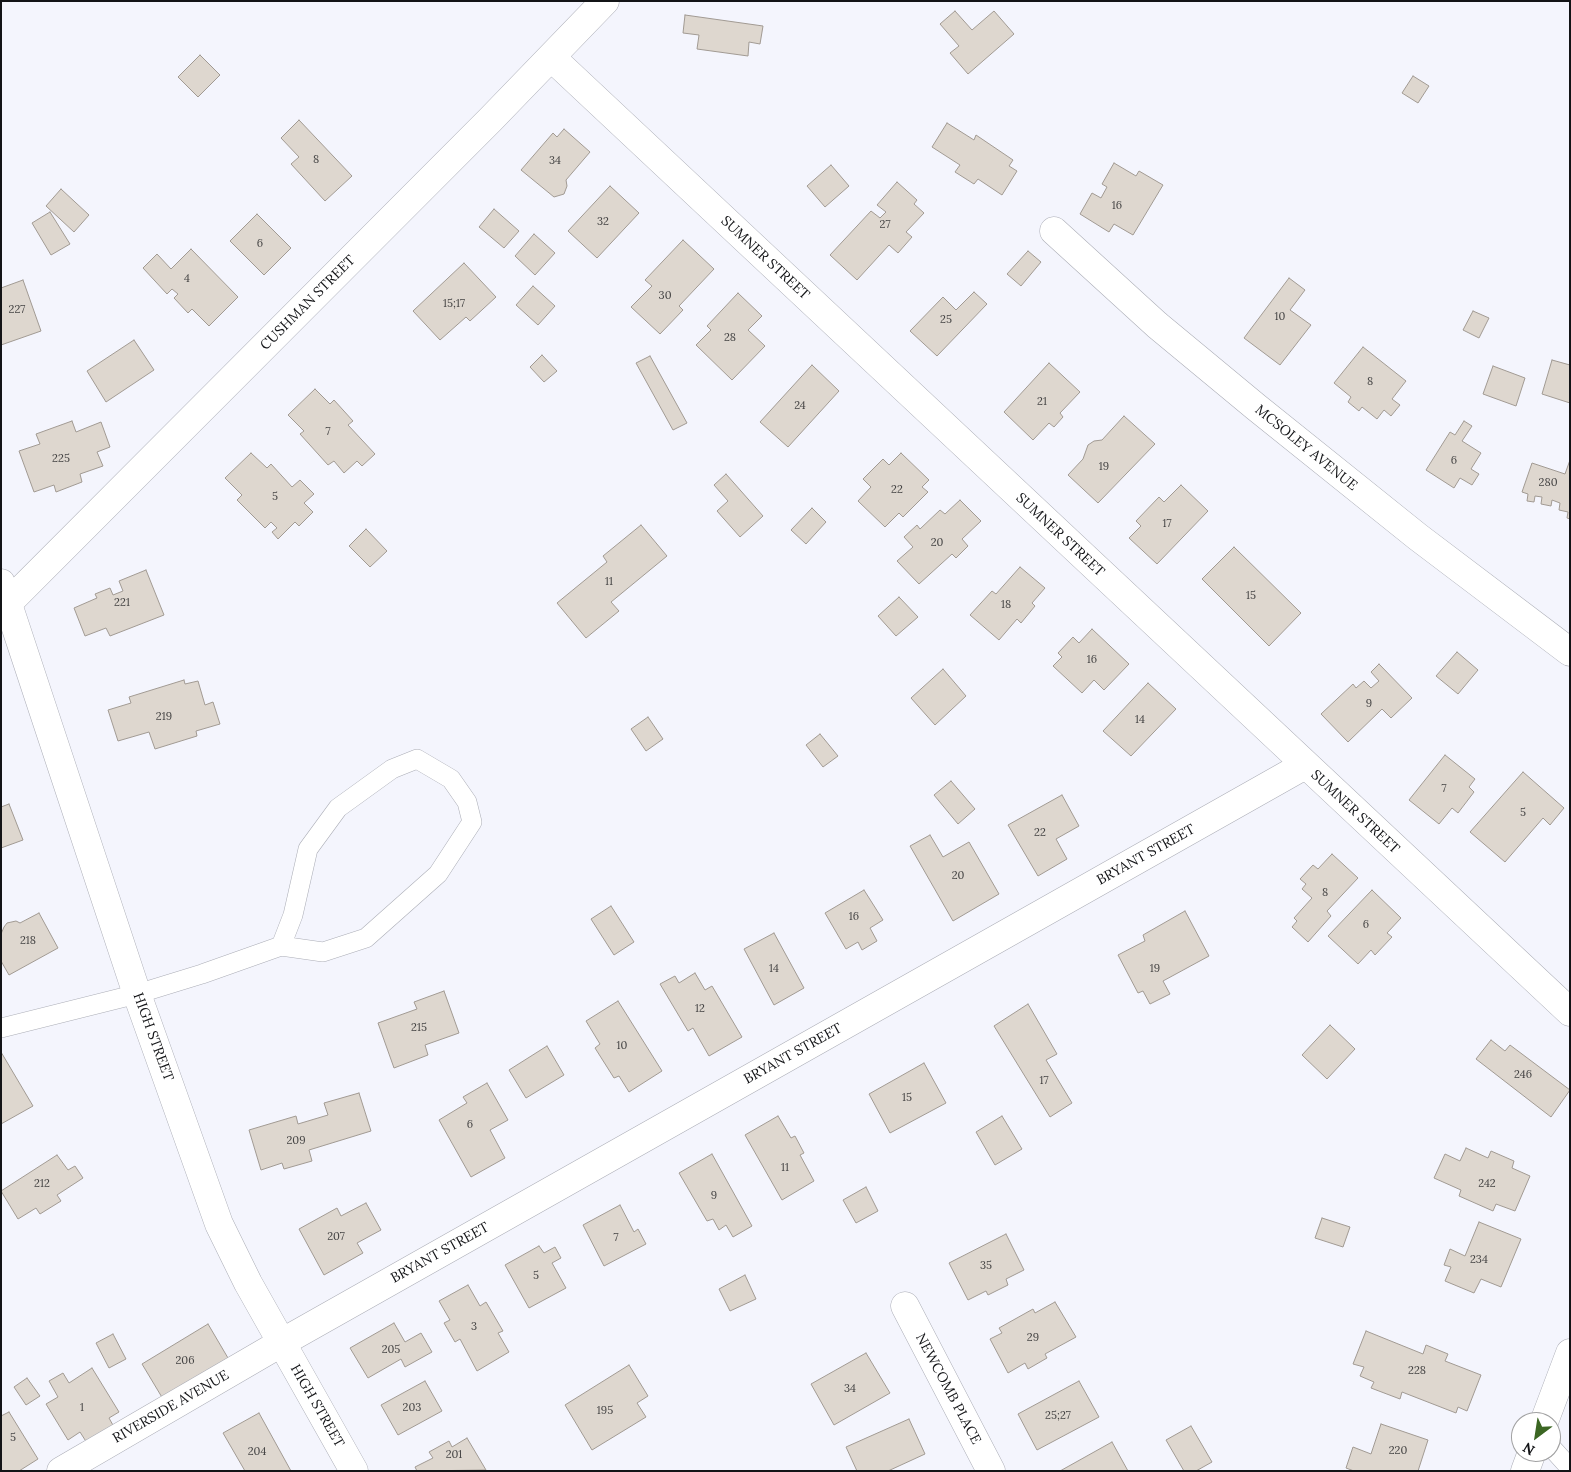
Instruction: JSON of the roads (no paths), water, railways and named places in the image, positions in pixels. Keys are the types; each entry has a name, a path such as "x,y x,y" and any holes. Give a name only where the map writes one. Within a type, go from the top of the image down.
{"street":[{"name":"CUSHMAN STREET","path":"3,597 551,57 605,1"},
{"name":"SUMNER STREET","path":"551,57 1305,766 1570,1012"},
{"name":"MCSOLEY AVENUE","path":"1054,231 1157,326 1256,407 1418,537 1570,652"},
{"name":"HIGH STREET","path":"3,597 138,994 220,1224 241,1269 281,1343 354,1471"},
{"name":"BRYANT STREET","path":"281,1343 1305,766"},
{"name":"NEWCOMB PLACE","path":"905,1306 991,1471"},
{"name":"RIVERSIDE AVENUE","path":"61,1471 281,1343"},
{"path":"1548,1412 1570,1353"}],"lane":[{"path":"1,1028 138,994 281,946 323,952 366,938 438,874 472,822 467,802 451,779 416,759 392,769 338,808 308,849 293,915 281,946"},
{"path":"1561,1458 1570,1468"}]}
